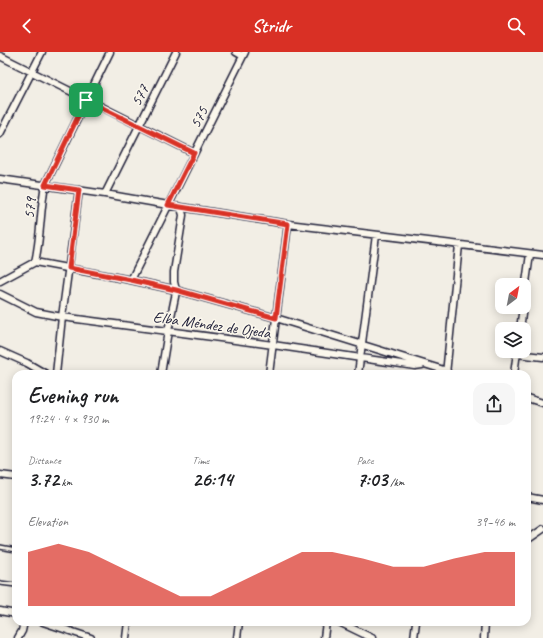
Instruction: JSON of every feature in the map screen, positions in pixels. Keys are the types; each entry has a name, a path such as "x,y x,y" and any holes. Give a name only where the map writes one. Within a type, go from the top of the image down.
{"street":[{"path":"0,134 42,52"},
{"name":"579","path":"35,262 38,250 42,197 45,185 110,52"},
{"name":"577","path":"105,194 138,125 176,52"},
{"path":"236,52 244,54"},
{"name":"575","path":"131,280 244,54"},
{"path":"0,56 194,153"},
{"path":"0,179 105,194 181,208 288,224 543,255"},
{"path":"56,370 79,190"},
{"path":"162,370 176,290 174,272 183,215 181,208"},
{"path":"270,370 288,224"},
{"path":"358,370 376,235"},
{"path":"446,370 459,245"},
{"path":"527,278 530,254"},
{"path":"0,281 35,262 131,280 176,290 276,318 440,370"},
{"name":"Elba Méndez de Ojeda","path":"0,294 42,314 415,366 425,365"},
{"path":"0,352 27,363 39,370"},
{"path":"531,355 543,357"},
{"path":"515,370 516,358"},
{"path":"531,399 543,403"},
{"path":"0,475 12,476"},
{"path":"531,498 543,500"},
{"path":"531,537 543,529"},
{"path":"0,611 12,613"},
{"path":"55,626 91,638"},
{"path":"126,638 128,626"},
{"path":"237,638 238,626"},
{"path":"324,638 326,626"},
{"path":"347,626 372,638"},
{"path":"414,638 416,626"},
{"path":"484,638 485,626"},
{"path":"20,635 26,638"}],"lane":[{"path":"0,547 12,549"},
{"path":"0,583 12,585"}],"route":[{"path":"86,100 194,153 168,205 288,224 276,318 176,290 69,268 79,190 45,185 86,100"}]}
